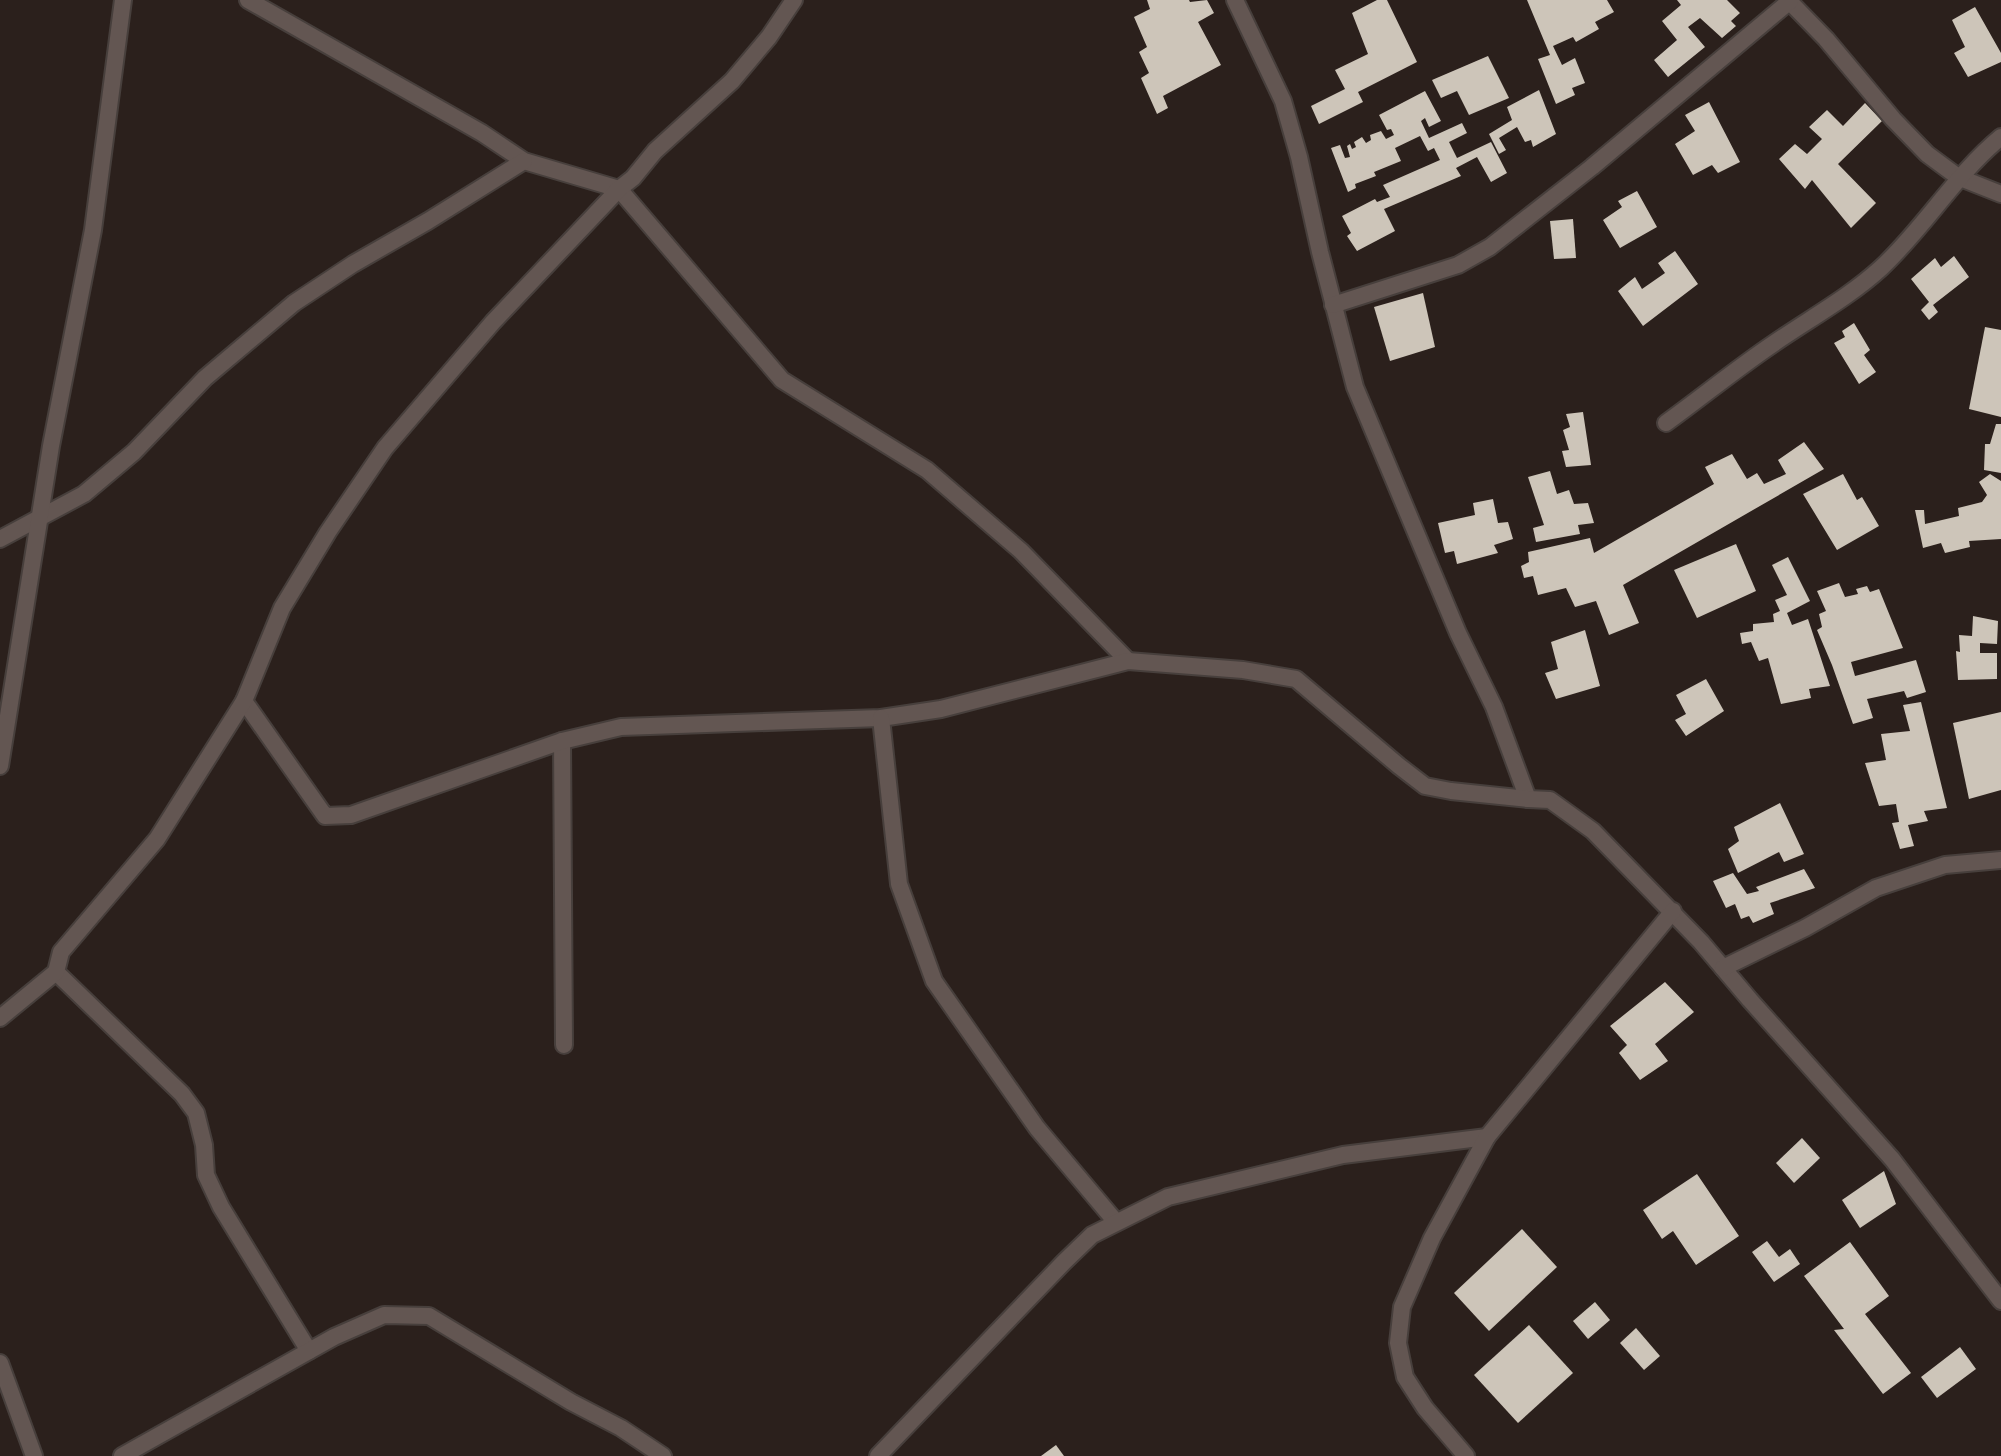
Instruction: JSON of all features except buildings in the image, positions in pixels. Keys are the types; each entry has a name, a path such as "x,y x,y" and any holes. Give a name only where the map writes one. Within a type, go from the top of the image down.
{"street":[{"path":"0,766 51,446 93,230 123,0"},
{"path":"248,0 482,133 524,161 619,189 782,380 927,470 1021,550 1128,661"},
{"path":"0,1018 56,972 61,952 157,839 244,700 282,608 328,532 385,448 493,322 633,177 655,151 732,81 769,37 794,0"},
{"path":"1235,0 1282,101 1299,158 1355,387 1458,633 1494,707 1528,800"},
{"path":"1334,305 1458,265 1490,247 1592,167 1789,1 1826,39 1893,119 1927,154 1958,177 2001,194"},
{"path":"1666,423 1771,345 1852,291 1880,269 1911,238 1958,177 2001,136"},
{"path":"0,539 84,494 134,452 205,378 294,303 353,264 428,221 524,161"},
{"path":"244,700 325,816 351,815 562,741 621,727 881,718 941,709 1128,661 1243,670 1296,680 1425,786 1528,800 1550,800 1593,831 1641,882 1673,911 1892,1159 2001,1301"},
{"path":"881,718 899,884 934,981 1037,1128 1116,1222"},
{"path":"562,741 564,1045"},
{"path":"1724,968 1805,928 1876,888 1946,865 2001,860"},
{"path":"1466,1456 1425,1408 1405,1377 1398,1343 1402,1307 1432,1238 1486,1137 1673,911"},
{"path":"56,972 182,1094 196,1113 204,1145 206,1175 221,1207 309,1351"},
{"path":"878,1456 1092,1235 1116,1222 1168,1197 1343,1155 1486,1137"},
{"path":"122,1456 334,1337 384,1315 429,1316 571,1402 621,1428 663,1456"},
{"path":"0,1363 34,1456"}]}
